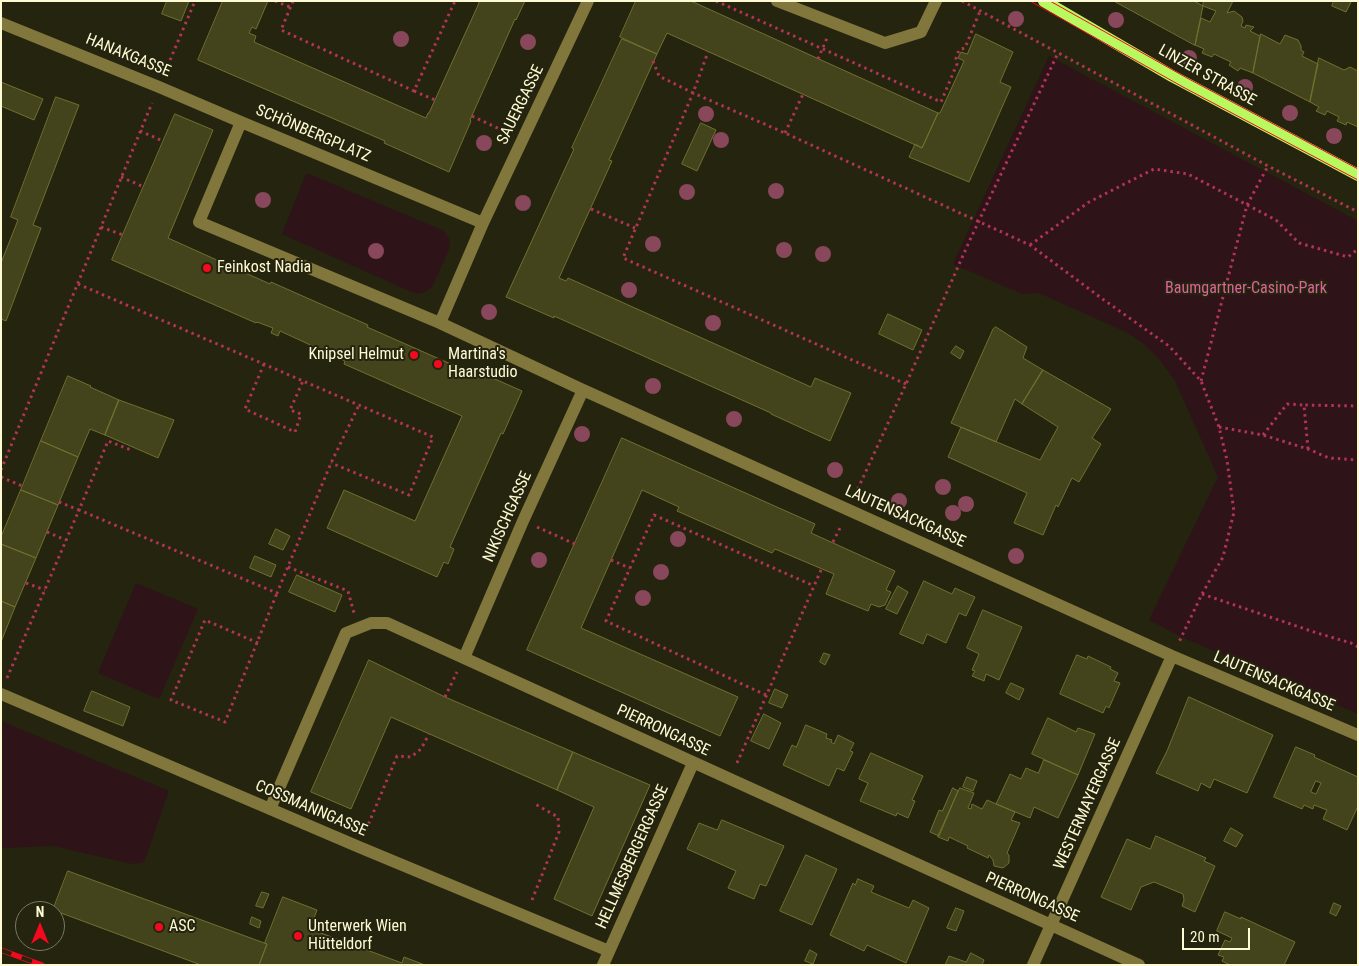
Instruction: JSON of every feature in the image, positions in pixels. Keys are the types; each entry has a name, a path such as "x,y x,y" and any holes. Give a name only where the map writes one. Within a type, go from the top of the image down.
{"main road":[{"name":"LINZER STRASSE","path":"1044,1 1172,76 1358,175"}],"street":[{"name":"SAUERGASSE","path":"483,223 588,1"},
{"path":"777,1 885,44 921,32 936,1"},
{"name":"HANAKGASSE","path":"1,22 241,122"},
{"name":"SCHÖNBERGPLATZ","path":"440,324 199,222 241,122 483,223"},
{"path":"440,324 483,223"},
{"name":"LAUTENSACKGASSE","path":"440,324 1172,656 1358,735"},
{"name":"NIKISCHGASSE","path":"464,658 523,521 583,390"},
{"name":"PIERRONGASSE","path":"359,627 371,623 387,623 1140,965"},
{"path":"270,808 346,633 359,627"},
{"name":"WESTERMAYERGASSE","path":"1033,965 1172,656"},
{"name":"COSSMANNGASSE","path":"3,689 359,847 609,951"},
{"name":"HELLMESBERGERGASSE","path":"603,965 693,763"}],"path":[{"path":"1,470 195,1"},
{"path":"275,1 290,7"},
{"path":"293,1 281,30 435,100"},
{"path":"414,91 456,1"},
{"path":"962,1 1268,166 1358,212"},
{"path":"719,2 941,102 957,64 956,58 959,50 965,48 980,11"},
{"path":"818,59 822,49"},
{"path":"708,52 693,93 623,258 906,384"},
{"path":"849,509 978,222 1058,52"},
{"path":"654,61 659,76 693,93 1030,245 1169,346 1201,381 1219,427 1228,460 1234,512 1223,557 1202,594 1172,656"},
{"path":"785,133 804,94"},
{"path":"472,116 502,131"},
{"path":"140,131 163,141"},
{"path":"1201,381 1247,205 1268,166"},
{"path":"1030,245 1089,202 1154,169 1188,174 1276,220 1298,243 1348,257 1358,249"},
{"path":"121,177 144,187"},
{"path":"591,209 635,228"},
{"path":"101,227 123,235"},
{"path":"78,284 433,437 409,495 332,463"},
{"path":"264,364 245,409 295,432 301,414 290,410 303,381"},
{"path":"1263,435 1287,404 1358,406"},
{"path":"258,643 205,620 171,700 225,722 258,643 277,593 358,405"},
{"path":"1304,405 1308,450"},
{"path":"1219,427 1263,435 1329,458 1358,460"},
{"path":"3,689 108,441 131,450"},
{"path":"1,477 22,486"},
{"path":"59,502 277,593"},
{"path":"766,695 606,621 654,515 814,586"},
{"path":"523,521 575,544"},
{"path":"47,532 66,540"},
{"path":"611,560 630,568"},
{"path":"288,567 348,591 359,627"},
{"path":"729,779 821,570"},
{"path":"26,583 45,590"},
{"path":"1202,594 1351,643 1358,647"},
{"path":"445,696 464,658"},
{"path":"359,847 398,756 411,757 421,750 429,734"},
{"path":"526,917 559,832 558,817 535,804"}],"green space":[{"name":"Baumgartner-Casino-Park","path":"1049,56 1358,221 1358,714 1182,637 1149,620 1218,477 1175,381 1160,360 1144,344 1126,332 1039,293 1022,294 953,264"},
{"path":"306,174 444,231 449,239 450,247 432,287 424,292 414,293 282,234"},
{"path":"136,583 198,609 159,699 98,673"},
{"path":"1,721 169,791 144,862 133,864 53,846 1,848"}],"building":[{"path":"167,1 189,1 181,21 162,14"},
{"path":"223,1 268,1 256,29 252,27 249,33 256,36 254,42 426,118 479,3 478,1 525,1 515,19 470,120 449,172 384,143 385,141 198,60"},
{"path":"636,1 691,1 938,113 922,148 667,33 657,54 620,37"},
{"path":"1114,1 1194,1 1203,6 1195,45"},
{"path":"1204,1 1233,1 1227,13 1234,11 1242,17 1241,26 1245,28 1246,25 1254,27 1250,31 1260,36 1253,73 1240,68 1238,71 1229,65 1231,62 1214,54 1212,57 1202,53 1204,49 1195,45 1201,18 1210,22 1216,11 1203,6"},
{"path":"1334,1 1351,2 1346,12 1332,6"},
{"path":"976,34 1013,52 1000,82 1011,87 969,182 909,157 915,144 922,148 964,61 958,58 961,52 967,54"},
{"path":"1261,34 1280,44 1285,35 1298,40 1301,50 1304,52 1302,56 1318,64 1310,102 1253,73"},
{"path":"622,39 657,54 609,160 612,161 559,278 566,281 568,278 811,387 815,378 851,393 830,441 554,316 554,318 506,297"},
{"path":"1319,58 1344,70 1350,67 1358,71 1358,127 1347,122 1346,125 1337,121 1339,117 1327,111 1325,115 1316,111 1319,107 1310,102"},
{"path":"1,82 43,99 34,120 1,106"},
{"path":"56,97 79,105 33,225 41,228 6,321 1,319 1,263 18,220 11,217"},
{"path":"175,114 213,130 168,238 368,325 367,327 469,372 470,368 522,391 450,547 454,549 448,564 444,562 437,577 327,528 344,490 415,521 462,416 344,364 345,361 326,352 324,357 317,354 319,349 280,331 278,336 271,333 273,328 256,323 112,260"},
{"path":"701,123 716,130 697,171 682,164"},
{"path":"888,314 922,330 913,350 879,334"},
{"path":"996,327 1027,347 1023,358 1043,370 1022,404 1015,399 996,442 951,423 993,329"},
{"path":"956,346 964,351 960,359 951,353"},
{"path":"1043,370 1111,409 1092,438 1101,444 1079,482 1072,478 1058,507 1056,505 1043,535 1014,523 1027,493 948,457 961,427 1040,460 1058,427 1022,404"},
{"path":"68,376 119,400 105,435 90,429 78,457 41,441"},
{"path":"119,400 174,420 158,458 105,435"},
{"path":"622,438 815,524 811,533 895,571 886,590 891,592 885,605 879,607 871,604 868,611 826,594 834,574 775,549 772,553 677,511 679,507 642,490 581,628 738,697 720,736 527,650"},
{"path":"41,441 78,457 58,505 21,490"},
{"path":"21,490 58,505 36,558 1,544 1,537"},
{"path":"276,529 290,536 283,550 269,544"},
{"path":"1,544 36,558 15,607 1,601"},
{"path":"255,556 276,565 271,577 250,568"},
{"path":"297,575 342,595 335,612 289,592"},
{"path":"924,581 952,594 955,588 975,597 966,616 959,613 946,643 927,634 923,644 900,634"},
{"path":"898,586 908,592 897,614 886,609"},
{"path":"1,601 15,607 1,642"},
{"path":"983,610 1022,627 999,680 986,674 984,681 972,676 975,671 972,670 979,654 967,648"},
{"path":"824,653 830,655 825,665 820,662"},
{"path":"1077,655 1087,659 1088,656 1111,667 1110,669 1118,673 1114,681 1120,683 1109,708 1106,706 1103,713 1060,694"},
{"path":"369,660 445,697 573,752 557,790 391,717 351,809 311,792"},
{"path":"1011,683 1024,689 1019,700 1006,693"},
{"path":"775,689 788,695 782,708 769,703"},
{"path":"92,691 130,707 123,726 84,711"},
{"path":"1189,697 1273,735 1247,793 1214,779 1210,788 1201,783 1198,791 1156,773"},
{"path":"764,714 781,723 769,749 751,741"},
{"path":"1048,718 1076,732 1078,728 1095,734 1078,775 1032,754"},
{"path":"806,725 827,734 826,738 832,740 831,742 834,744 838,735 854,743 850,751 853,752 844,771 837,768 829,786 783,765 792,745 796,747"},
{"path":"1296,747 1358,777 1358,806 1347,830 1323,819 1327,810 1314,805 1313,809 1304,805 1302,809 1274,797","holes":["1316,781 1321,783 1316,794 1311,792"]},
{"path":"573,752 650,785 592,916 554,899 594,807 557,790"},
{"path":"871,753 923,776 912,800 915,801 908,818 897,813 896,816 860,801 868,783 859,779"},
{"path":"1044,760 1078,775 1058,818 1034,807 1030,818 996,804 1010,774 1021,779 1026,768 1038,773"},
{"path":"967,777 977,781 973,791 963,787"},
{"path":"953,788 958,791 939,836 930,832 939,810 942,811"},
{"path":"960,788 974,793 968,808 971,809 972,804 982,809 987,800 1015,812 1011,820 1020,823 1007,853 1009,855 1009,863 1003,868 994,866 993,860 989,855 988,858 949,837 948,841 938,837"},
{"path":"722,820 784,846 766,886 760,884 754,899 728,888 736,871 687,849 699,823 717,830"},
{"path":"1231,828 1243,835 1236,847 1224,841"},
{"path":"1156,836 1206,858 1204,861 1215,866 1195,912 1182,906 1183,894 1154,882 1141,887 1131,910 1101,897 1127,839 1150,849"},
{"path":"806,855 837,869 812,925 780,911"},
{"name":"ASC","path":"68,871 267,944 259,965 201,965 65,914 65,901 56,901"},
{"path":"858,879 874,886 871,892 909,908 913,900 929,908 906,963 867,945 864,951 830,935 853,883 855,885"},
{"path":"262,892 269,894 263,908 256,906"},
{"name":"Unterwerk Wien Hütteldorf","path":"283,897 317,910 310,929 402,963 404,957 425,965 259,965 267,944 265,943"},
{"path":"1334,903 1341,906 1336,916 1330,913"},
{"path":"956,908 964,911 956,931 947,928"},
{"path":"1225,912 1241,919 1241,917 1295,942 1284,965 1230,965 1222,961 1224,957 1218,955 1225,940 1230,942 1232,938 1217,931"},
{"path":"252,917 261,921 259,928 250,924"},
{"path":"810,950 817,954 813,964 805,961"},
{"path":"971,953 984,960 982,965 945,965 949,956 966,962"}],"tram line":[{"path":"1030,1 1183,87 1358,180"},
{"path":"1050,1 1187,78 1358,169"}],"railway":[{"path":"1,950 42,965"}],"place":[{"name":"Feinkost Nadia","path":"207,268"},
{"name":"Knipsel Helmut","path":"414,355"},
{"name":"Martina's Haarstudio","path":"438,364"},
{"name":"ASC","path":"159,927"},
{"name":"Unterwerk Wien Hütteldorf","path":"298,936"}]}
